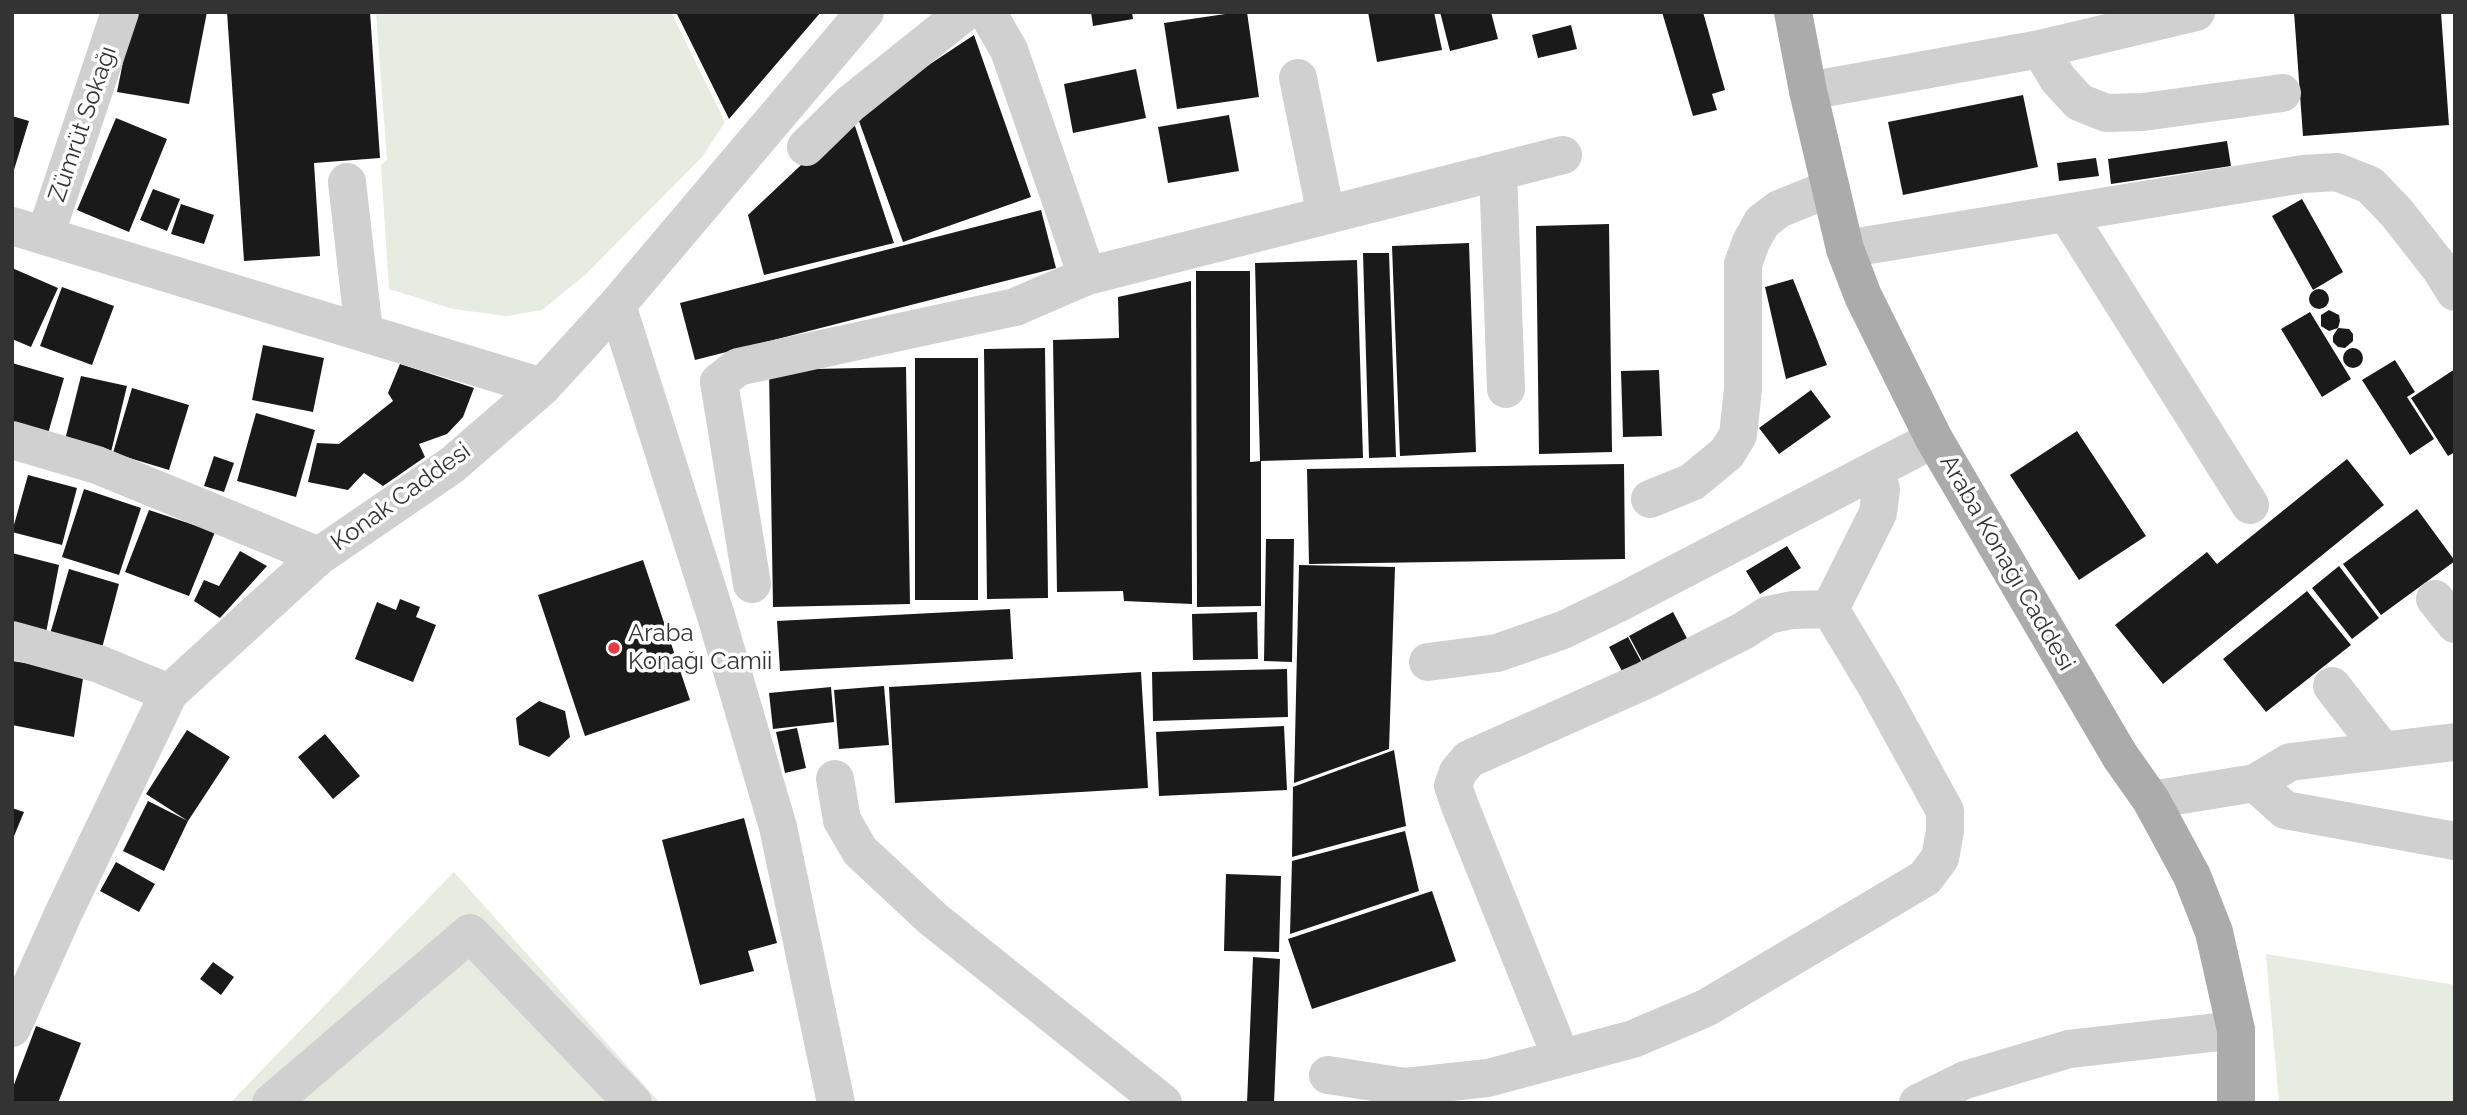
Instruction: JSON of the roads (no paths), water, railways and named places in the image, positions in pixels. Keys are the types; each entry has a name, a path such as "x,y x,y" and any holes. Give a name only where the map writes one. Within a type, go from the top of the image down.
{"main road":[{"name":"Araba Konağı Caddesi","path":"1793,12 1808,91 1845,249 1889,352 1934,439 2113,744 2151,800 2192,876 2214,932 2236,1030 2236,1103"}],"street":[{"name":"Zümrüt Sokağı","path":"29,231 120,12"},
{"name":"Konak Caddesi","path":"12,1028 64,912 169,693 319,556 452,465 542,387 617,305 865,12"},
{"path":"806,147 850,104 965,12"},
{"path":"987,12 1009,50 1087,276"},
{"path":"1808,91 2040,49 2196,12"},
{"path":"2040,49 2058,79 2079,102 2106,113 2143,112 2282,93"},
{"path":"1298,78 1326,215"},
{"path":"752,584 719,382 738,367 1014,307 1087,276 1563,155"},
{"path":"1498,171 1506,389"},
{"path":"1845,249 2304,174 2337,172 2370,185 2396,212 2440,268 2455,292"},
{"path":"347,182 364,332"},
{"path":"1650,499 1692,482 1727,453 1738,435 1743,389 1743,264 1751,242 1762,222 1779,209 1831,188"},
{"path":"2067,214 2250,505"},
{"path":"29,231 542,387"},
{"path":"617,305 716,616 778,827 836,1103"},
{"path":"1428,662 1497,653 1563,629 1621,602 1934,439"},
{"path":"12,440 96,465 319,556"},
{"path":"1830,609 1878,513 1881,489 1875,470"},
{"path":"1328,1075 1405,1087 1488,1078 1633,1038 1706,1008 1925,878 1940,858 1945,831 1945,811 1878,689 1830,609"},
{"path":"1561,1057 1460,806 1453,786 1458,772 1469,759 1646,680 1743,631 1768,615 1792,610 1830,609"},
{"path":"12,640 99,664 169,693"},
{"path":"2332,687 2382,750"},
{"path":"2151,800 2255,783 2290,762 2455,742"},
{"path":"835,779 842,820 860,851 933,919 1163,1103"},
{"path":"2255,783 2285,810 2455,841"},
{"path":"271,1103 470,933 633,1103"},
{"path":"1918,1103 1965,1080 2069,1049 2236,1030"}],"place":[{"name":"Araba Konağı Camii","path":"614,648"}]}
